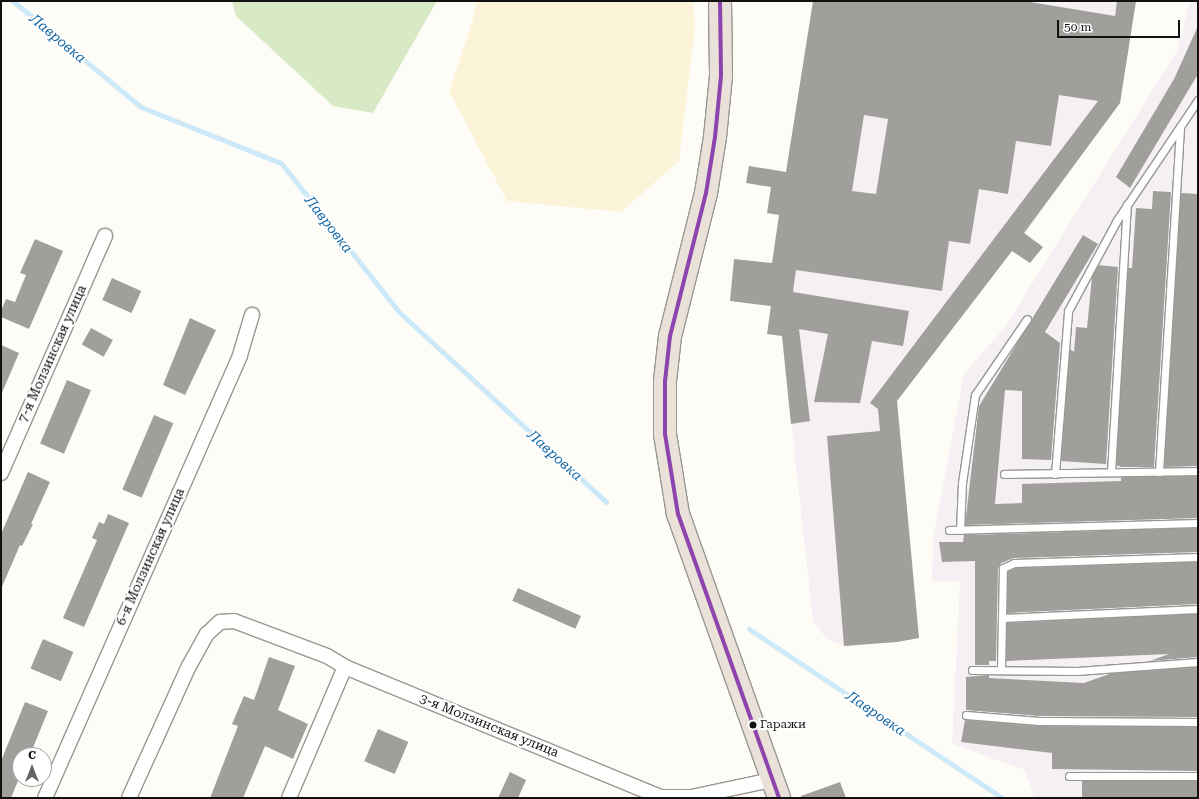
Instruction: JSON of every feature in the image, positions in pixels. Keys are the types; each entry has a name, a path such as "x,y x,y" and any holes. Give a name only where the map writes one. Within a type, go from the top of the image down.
{"highway":[{"path":"720,1 721,76 715,137 706,193 670,336 665,381 665,434 678,514 775,789"}],"street":[{"name":"7-я Молзинская улица","path":"1,473 105,236"},
{"name":"6-я Молзинская улица","path":"45,798 240,354 252,315"},
{"path":"129,798 189,666 207,634 220,622 234,620 327,656 345,667 289,798"},
{"name":"3-я Молзинская улица","path":"345,667 661,797 691,797 775,789"}],"lane":[{"path":"1055,474 1068,311 1127,204 1198,100"},
{"path":"1159,472 1180,126"},
{"path":"1111,472 1127,204"},
{"path":"960,530 962,483 975,395 1027,319"},
{"path":"1004,474 1198,471"},
{"path":"949,530 1198,523"},
{"path":"1001,668 1003,568 1014,563 1198,557"},
{"path":"1002,618 1198,609"},
{"path":"972,670 1001,668 1077,671 1198,662"},
{"path":"966,715 1039,722 1198,722"},
{"path":"1069,776 1198,776"}],"shaded area":[{"path":"814,1 1136,1 1120,103 1025,234 897,401 919,638 896,642 844,646 827,639 813,621 782,336 767,334 788,159"},
{"path":"1190,1 1198,1 1198,798 1034,798 1025,770 952,744 960,581 932,581 933,539 964,374 1005,327 1177,51"}],"green space":[{"path":"232,1 437,1 373,113 333,106 236,16"}],"sand":[{"path":"476,1 693,1 695,27 679,161 621,212 507,201 449,91 473,19"}],"building":[{"path":"813,1 1024,1 1115,16 1117,1 1136,1 1120,103 1024,233 1043,247 1030,263 1012,251 897,401 919,638 897,642 844,646 827,436 880,431 878,409 870,403 1098,101 1059,95 1051,146 1016,141 1008,194 979,189 970,244 949,241 942,291 796,270 793,292 909,311 903,346 872,341 860,403 814,402 828,334 799,329 810,421 791,424 782,336 767,334 771,306 730,301 734,259 772,263 779,215 767,213 771,187 746,183 749,166 786,172","holes":["864,115 888,119 876,194 852,191"]},
{"path":"1198,26 1198,74 1130,188 1116,177 1174,79"},
{"path":"1153,191 1171,192 1154,467 1121,467 1116,465 1128,268 1132,268 1136,208 1152,209"},
{"path":"1181,193 1198,194 1198,466 1164,467"},
{"path":"1083,235 1098,244 1045,332 1060,343 1051,460 1022,459 1022,391 1005,390 995,504 1022,503 1022,484 1121,481 1121,477 1198,476 1198,518 965,525 979,406"},
{"path":"35,239 63,251 29,329 1,317 1,311 6,299 15,302 26,275 20,273"},
{"path":"1098,265 1118,267 1106,464 1061,461 1070,349 1074,352 1076,327 1087,328 1092,277"},
{"path":"112,278 141,291 131,313 102,300"},
{"path":"190,318 216,330 185,395 163,385"},
{"path":"91,328 113,340 104,357 82,345"},
{"path":"1,345 19,353 1,395"},
{"path":"67,380 91,390 64,454 40,444"},
{"path":"154,415 173,423 142,498 122,490"},
{"path":"28,472 50,482 31,524 33,524 22,546 20,545 1,589 1,534"},
{"path":"108,514 129,523 84,627 63,618 97,540 92,538 99,522 104,524"},
{"path":"1198,528 1198,552 1014,558 1001,563 998,568 996,661 989,661 989,665 975,665 975,561 942,562 939,542 963,542 964,535"},
{"path":"1198,562 1198,604 1007,613 1008,571 1015,568"},
{"path":"518,588 581,616 575,629 512,601"},
{"path":"1198,614 1198,657 1150,661 1169,654 1006,661 1007,623"},
{"path":"43,639 73,652 61,681 30,668"},
{"path":"269,657 295,666 278,710 308,724 293,759 265,746 243,798 210,798 238,726 232,724 244,696 254,700"},
{"path":"1198,667 1198,717 1039,716 966,710 966,677 989,675 989,678 1084,683 1112,673"},
{"path":"25,702 48,711 33,747 12,747 12,787 16,787 11,798 1,798 1,761"},
{"path":"965,720 1039,726 1198,727 1198,771 1052,769 1052,753 961,742"},
{"path":"378,729 408,742 395,774 364,761"},
{"path":"510,772 526,780 518,798 498,798"},
{"path":"1082,781 1198,781 1198,798 1082,798"},
{"path":"840,782 846,798 801,798 801,796"}],"waterway":[{"name":"Лавровка","path":"13,1 141,107 281,163 399,312 606,502"},
{"name":"Лавровка","path":"749,629 1002,798"}],"transit line":[{"path":"720,1 721,76 715,137 706,193 670,336 665,381 665,434 678,514 779,798"}],"place":[{"name":"Гаражи","path":"753,725"}]}
